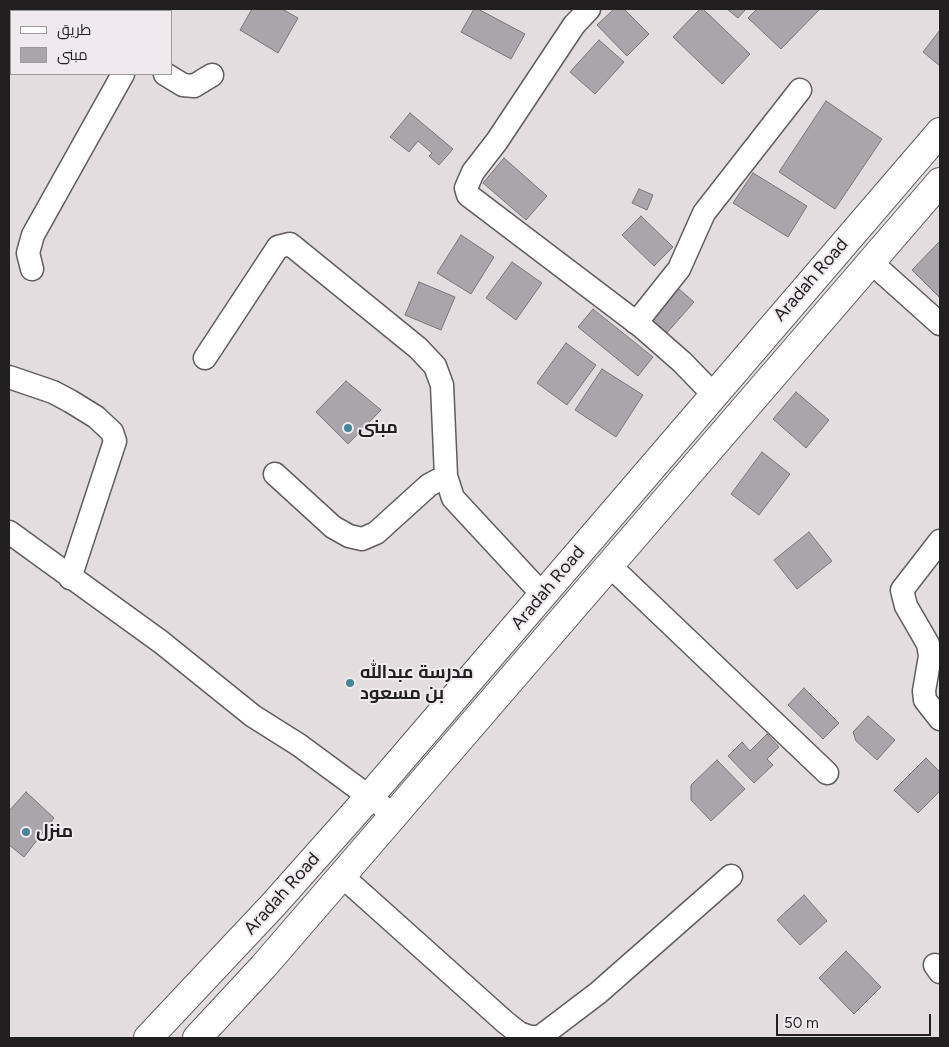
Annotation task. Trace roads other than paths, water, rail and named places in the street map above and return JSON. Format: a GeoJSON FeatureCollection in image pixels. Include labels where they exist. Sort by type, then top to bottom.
{"type":"FeatureCollection","features":[{"type":"Feature","properties":{"kind":"main road","name":"Aradah Road"},"geometry":{"type":"LineString","coordinates":[[148,1038],[274,904],[370,796],[713,394],[940,132]]}},
{"type":"Feature","properties":{"kind":"main road"},"geometry":{"type":"LineString","coordinates":[[197,1038],[264,967],[940,182]]}},
{"type":"Feature","properties":{"kind":"street"},"geometry":{"type":"LineString","coordinates":[[589,9],[574,25],[497,141],[473,172],[466,188],[468,195],[636,323],[677,357],[713,394]]}},
{"type":"Feature","properties":{"kind":"street"},"geometry":{"type":"LineString","coordinates":[[32,269],[28,253],[32,235],[122,75]]}},
{"type":"Feature","properties":{"kind":"street"},"geometry":{"type":"LineString","coordinates":[[167,75],[183,85],[194,86],[212,75]]}},
{"type":"Feature","properties":{"kind":"street"},"geometry":{"type":"LineString","coordinates":[[636,323],[675,274],[704,213],[800,90]]}},
{"type":"Feature","properties":{"kind":"street"},"geometry":{"type":"LineString","coordinates":[[205,358],[278,247],[290,244],[418,348],[435,366],[442,385],[446,476],[453,498],[542,594]]}},
{"type":"Feature","properties":{"kind":"street"},"geometry":{"type":"LineString","coordinates":[[872,263],[940,324]]}},
{"type":"Feature","properties":{"kind":"street"},"geometry":{"type":"LineString","coordinates":[[9,377],[53,392],[96,416],[112,432],[115,441],[70,578]]}},
{"type":"Feature","properties":{"kind":"street"},"geometry":{"type":"LineString","coordinates":[[275,474],[333,527],[349,536],[362,539],[376,533],[428,485],[446,476]]}},
{"type":"Feature","properties":{"kind":"street"},"geometry":{"type":"LineString","coordinates":[[9,532],[70,578],[161,642],[252,716],[299,745],[394,815]]}},
{"type":"Feature","properties":{"kind":"street"},"geometry":{"type":"LineString","coordinates":[[940,541],[906,582],[902,590],[906,606],[928,644],[930,656],[924,691],[925,700],[940,719]]}},
{"type":"Feature","properties":{"kind":"street"},"geometry":{"type":"LineString","coordinates":[[609,565],[827,773]]}},
{"type":"Feature","properties":{"kind":"street"},"geometry":{"type":"LineString","coordinates":[[342,876],[504,1022],[519,1033],[530,1037],[540,1037],[598,993],[731,876]]}},
{"type":"Feature","properties":{"kind":"place","name":"مبنى"},"geometry":{"type":"Point","coordinates":[348,428]}},
{"type":"Feature","properties":{"kind":"place","name":"مدرسة عبدالله بن مسعود"},"geometry":{"type":"Point","coordinates":[350,683]}},
{"type":"Feature","properties":{"kind":"place","name":"منزل"},"geometry":{"type":"Point","coordinates":[26,832]}}]}
